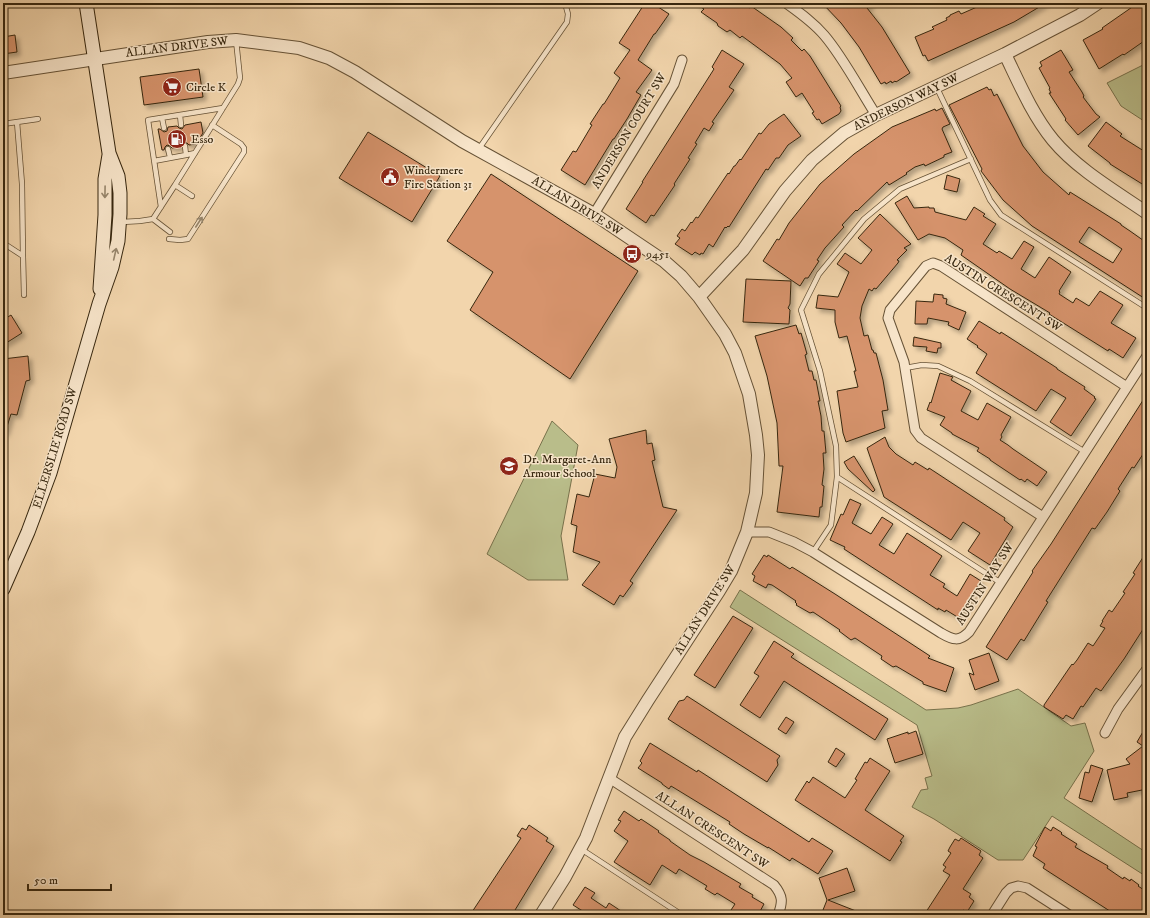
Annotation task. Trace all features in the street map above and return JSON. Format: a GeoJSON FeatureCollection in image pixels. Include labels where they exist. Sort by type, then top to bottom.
{"type":"FeatureCollection","features":[{"type":"Feature","properties":{"kind":"main road","name":"ELLERSLIE ROAD SW"},"geometry":{"type":"LineString","coordinates":[[3,589],[28,532],[50,473],[99,304],[112,267],[118,241],[120,222],[120,193],[118,176],[109,153],[86,3]]}},
{"type":"Feature","properties":{"kind":"main road","name":"ELLERSLIE ROAD SW"},"geometry":{"type":"LineString","coordinates":[[99,304],[104,236],[105,179],[109,153]]}},
{"type":"Feature","properties":{"kind":"street"},"geometry":{"type":"LineString","coordinates":[[786,3],[810,21],[824,35],[876,115]]}},
{"type":"Feature","properties":{"kind":"street","name":"ANDERSON WAY SW"},"geometry":{"type":"LineString","coordinates":[[699,297],[743,250],[785,191],[812,160],[844,133],[876,115],[1005,54],[1080,15],[1098,3]]}},
{"type":"Feature","properties":{"kind":"street","name":"ALLAN DRIVE SW"},"geometry":{"type":"LineString","coordinates":[[3,73],[94,58],[208,42],[236,40],[298,48],[329,58],[355,72],[462,141],[594,214],[664,261],[681,276],[699,297],[729,341],[735,353],[749,394],[756,435],[758,475],[753,508],[747,532],[731,571],[720,591],[625,737],[595,818],[581,848],[541,915]]}},
{"type":"Feature","properties":{"kind":"street"},"geometry":{"type":"LineString","coordinates":[[1005,54],[1033,110],[1052,139],[1064,153],[1097,179],[1147,213]]}},
{"type":"Feature","properties":{"kind":"street","name":"ANDERSON COURT SW"},"geometry":{"type":"LineString","coordinates":[[594,214],[674,84],[682,60]]}},
{"type":"Feature","properties":{"kind":"street","name":"AUSTIN CRESCENT SW"},"geometry":{"type":"LineString","coordinates":[[1043,517],[921,438],[915,430],[905,368],[888,318],[890,310],[926,266],[933,264],[941,266],[1127,387]]}},
{"type":"Feature","properties":{"kind":"street","name":"AUSTIN WAY SW"},"geometry":{"type":"LineString","coordinates":[[747,532],[770,532],[794,542],[813,552],[950,638],[963,638],[970,632],[1147,356]]}},
{"type":"Feature","properties":{"kind":"street"},"geometry":{"type":"LineString","coordinates":[[1106,733],[1118,709],[1147,669]]}},
{"type":"Feature","properties":{"kind":"street","name":"ALLAN CRESCENT SW"},"geometry":{"type":"LineString","coordinates":[[610,778],[774,885],[780,893],[782,903],[778,915]]}},
{"type":"Feature","properties":{"kind":"street"},"geometry":{"type":"LineString","coordinates":[[992,915],[1006,893],[1011,888],[1018,886],[1027,888],[1069,915]]}},
{"type":"Feature","properties":{"kind":"lane"},"geometry":{"type":"LineString","coordinates":[[478,150],[564,26],[568,14],[566,3]]}},
{"type":"Feature","properties":{"kind":"lane"},"geometry":{"type":"LineString","coordinates":[[153,219],[238,84],[240,78],[236,40]]}},
{"type":"Feature","properties":{"kind":"lane"},"geometry":{"type":"LineString","coordinates":[[936,86],[990,200],[1001,215],[1147,308]]}},
{"type":"Feature","properties":{"kind":"lane"},"geometry":{"type":"LineString","coordinates":[[161,206],[148,120],[223,108]]}},
{"type":"Feature","properties":{"kind":"lane"},"geometry":{"type":"LineString","coordinates":[[180,115],[181,125]]}},
{"type":"Feature","properties":{"kind":"lane"},"geometry":{"type":"LineString","coordinates":[[162,118],[164,128]]}},
{"type":"Feature","properties":{"kind":"lane"},"geometry":{"type":"LineString","coordinates":[[3,124],[38,119]]}},
{"type":"Feature","properties":{"kind":"lane"},"geometry":{"type":"LineString","coordinates":[[17,122],[22,184],[24,295]]}},
{"type":"Feature","properties":{"kind":"lane"},"geometry":{"type":"LineString","coordinates":[[169,239],[188,239],[244,152],[244,148],[241,144],[212,125]]}},
{"type":"Feature","properties":{"kind":"lane"},"geometry":{"type":"LineString","coordinates":[[185,146],[186,155]]}},
{"type":"Feature","properties":{"kind":"lane"},"geometry":{"type":"LineString","coordinates":[[168,149],[170,157]]}},
{"type":"Feature","properties":{"kind":"lane"},"geometry":{"type":"LineString","coordinates":[[154,161],[195,153]]}},
{"type":"Feature","properties":{"kind":"lane"},"geometry":{"type":"LineString","coordinates":[[813,552],[831,525],[837,477],[836,446],[820,371],[801,310],[818,274],[864,219],[900,189],[971,159]]}},
{"type":"Feature","properties":{"kind":"lane"},"geometry":{"type":"LineString","coordinates":[[174,185],[192,196]]}},
{"type":"Feature","properties":{"kind":"lane"},"geometry":{"type":"LineString","coordinates":[[120,222],[153,219],[170,232]]}},
{"type":"Feature","properties":{"kind":"lane"},"geometry":{"type":"LineString","coordinates":[[3,243],[24,256]]}},
{"type":"Feature","properties":{"kind":"lane"},"geometry":{"type":"LineString","coordinates":[[905,368],[922,365],[938,366],[951,372],[970,381],[1085,452]]}},
{"type":"Feature","properties":{"kind":"lane"},"geometry":{"type":"LineString","coordinates":[[837,477],[1001,583]]}},
{"type":"Feature","properties":{"kind":"lane"},"geometry":{"type":"LineString","coordinates":[[581,848],[682,915]]}},
{"type":"Feature","properties":{"kind":"green space"},"geometry":{"type":"Polygon","coordinates":[[[1147,63],[1147,123],[1121,106],[1107,83],[1147,63]]]}},
{"type":"Feature","properties":{"kind":"green space"},"geometry":{"type":"Polygon","coordinates":[[[552,421],[578,445],[561,536],[568,580],[528,580],[487,554],[552,421]]]}},
{"type":"Feature","properties":{"kind":"green space"},"geometry":{"type":"Polygon","coordinates":[[[740,590],[926,710],[958,708],[1018,689],[1071,726],[1085,723],[1094,751],[1064,798],[1147,853],[1147,877],[1052,816],[1023,860],[998,860],[934,819],[912,807],[921,790],[928,789],[925,778],[932,776],[917,725],[730,607],[740,590]]]}},
{"type":"Feature","properties":{"kind":"building"},"geometry":{"type":"Polygon","coordinates":[[[645,3],[652,3],[669,14],[654,34],[638,60],[652,70],[636,92],[641,95],[585,185],[561,170],[573,151],[576,152],[592,125],[590,124],[620,78],[614,73],[630,50],[619,43],[645,3]]]}},
{"type":"Feature","properties":{"kind":"building"},"geometry":{"type":"Polygon","coordinates":[[[695,3],[743,3],[750,8],[751,6],[781,27],[793,38],[791,40],[802,51],[804,49],[810,56],[841,106],[841,111],[839,114],[822,124],[812,113],[814,112],[802,93],[796,97],[786,82],[792,78],[780,64],[742,36],[740,38],[730,30],[727,32],[718,26],[717,23],[701,12],[704,9],[695,3]]]}},
{"type":"Feature","properties":{"kind":"building"},"geometry":{"type":"Polygon","coordinates":[[[822,3],[872,3],[867,8],[882,27],[910,73],[896,82],[895,81],[892,83],[891,81],[886,84],[885,82],[881,84],[859,47],[841,23],[822,3]]]}},
{"type":"Feature","properties":{"kind":"building"},"geometry":{"type":"Polygon","coordinates":[[[986,3],[1046,3],[1014,22],[928,61],[925,55],[923,56],[915,37],[934,29],[932,27],[947,20],[946,18],[950,15],[959,11],[961,14],[986,3]]]}},
{"type":"Feature","properties":{"kind":"building"},"geometry":{"type":"Polygon","coordinates":[[[1138,3],[1147,3],[1147,39],[1124,55],[1123,54],[1099,69],[1083,40],[1103,29],[1102,28],[1138,3]]]}},
{"type":"Feature","properties":{"kind":"building"},"geometry":{"type":"Polygon","coordinates":[[[15,35],[17,52],[3,54],[3,37],[15,35]]]}},
{"type":"Feature","properties":{"kind":"building"},"geometry":{"type":"Polygon","coordinates":[[[722,50],[744,64],[729,87],[734,90],[712,122],[714,123],[709,131],[704,128],[695,143],[697,144],[688,158],[690,159],[674,184],[675,185],[654,216],[651,215],[646,223],[626,209],[714,69],[712,67],[722,50]]]}},
{"type":"Feature","properties":{"kind":"building"},"geometry":{"type":"Polygon","coordinates":[[[1061,50],[1073,70],[1069,72],[1082,92],[1083,97],[1100,117],[1078,135],[1065,120],[1066,119],[1049,93],[1051,93],[1050,88],[1039,68],[1042,66],[1040,62],[1061,50]]]}},
{"type":"Feature","properties":{"kind":"building","name":"Circle K"},"geometry":{"type":"Polygon","coordinates":[[[199,69],[203,97],[144,105],[140,77],[199,69]]]}},
{"type":"Feature","properties":{"kind":"building"},"geometry":{"type":"Polygon","coordinates":[[[987,87],[989,90],[991,89],[994,96],[997,94],[1023,146],[1043,172],[1069,195],[1070,192],[1121,224],[1147,243],[1147,300],[1032,226],[1003,200],[981,171],[982,169],[949,105],[987,87]],[[1089,227],[1079,242],[1113,263],[1122,249],[1089,227]]]}},
{"type":"Feature","properties":{"kind":"building"},"geometry":{"type":"Polygon","coordinates":[[[942,108],[950,124],[942,129],[952,152],[925,166],[924,164],[915,167],[906,173],[907,174],[889,185],[887,182],[842,225],[844,227],[825,248],[808,278],[805,278],[800,286],[763,261],[777,239],[779,240],[789,223],[820,184],[854,154],[892,127],[935,109],[936,111],[942,108]]]}},
{"type":"Feature","properties":{"kind":"building"},"geometry":{"type":"Polygon","coordinates":[[[784,114],[801,136],[788,145],[779,158],[776,158],[768,170],[766,169],[729,227],[725,227],[713,247],[709,244],[703,254],[701,253],[700,255],[695,252],[692,255],[675,244],[680,238],[677,236],[682,229],[685,231],[696,217],[698,218],[728,173],[729,174],[740,159],[741,160],[759,133],[761,134],[769,124],[784,114]]]}},
{"type":"Feature","properties":{"kind":"building"},"geometry":{"type":"Polygon","coordinates":[[[201,122],[203,133],[196,144],[189,145],[184,142],[181,147],[172,148],[167,145],[164,150],[162,150],[158,129],[164,132],[167,131],[168,127],[177,126],[182,129],[185,125],[201,122]]]}},
{"type":"Feature","properties":{"kind":"building"},"geometry":{"type":"Polygon","coordinates":[[[1106,122],[1122,134],[1120,136],[1147,153],[1147,187],[1110,164],[1088,146],[1106,122]]]}},
{"type":"Feature","properties":{"kind":"building","name":"Windermere Fire Station 31"},"geometry":{"type":"Polygon","coordinates":[[[368,132],[440,176],[412,222],[339,178],[368,132]]]}},
{"type":"Feature","properties":{"kind":"building"},"geometry":{"type":"Polygon","coordinates":[[[491,174],[638,271],[570,379],[470,310],[493,272],[447,241],[491,174]]]}},
{"type":"Feature","properties":{"kind":"building"},"geometry":{"type":"Polygon","coordinates":[[[947,175],[960,179],[957,192],[944,189],[947,175]]]}},
{"type":"Feature","properties":{"kind":"building"},"geometry":{"type":"Polygon","coordinates":[[[907,196],[914,208],[934,208],[935,212],[966,220],[974,207],[985,214],[983,216],[996,224],[983,244],[997,253],[999,251],[1012,259],[1024,241],[1034,247],[1021,269],[1035,278],[1049,257],[1071,272],[1059,291],[1059,294],[1073,303],[1076,298],[1089,306],[1100,291],[1123,305],[1111,323],[1136,338],[1123,358],[1109,349],[1108,351],[1010,289],[961,255],[963,250],[945,238],[929,234],[918,240],[895,203],[907,196]]]}},
{"type":"Feature","properties":{"kind":"building"},"geometry":{"type":"Polygon","coordinates":[[[880,214],[911,244],[904,248],[907,250],[897,260],[899,261],[898,263],[876,289],[874,288],[872,291],[869,289],[862,306],[860,318],[864,336],[868,335],[872,350],[876,353],[883,380],[888,410],[882,411],[885,428],[846,442],[843,433],[837,391],[858,387],[854,371],[856,371],[847,336],[839,338],[835,322],[835,310],[816,308],[818,295],[838,297],[849,272],[837,264],[845,253],[861,264],[872,250],[858,238],[880,214]]]}},
{"type":"Feature","properties":{"kind":"building"},"geometry":{"type":"Polygon","coordinates":[[[746,279],[791,281],[790,304],[788,308],[790,310],[789,324],[743,322],[746,279]]]}},
{"type":"Feature","properties":{"kind":"building"},"geometry":{"type":"Polygon","coordinates":[[[934,294],[943,295],[943,298],[947,299],[946,304],[966,312],[959,330],[948,325],[949,322],[928,318],[927,324],[915,324],[916,301],[933,302],[934,294]]]}},
{"type":"Feature","properties":{"kind":"building"},"geometry":{"type":"Polygon","coordinates":[[[11,315],[22,333],[3,345],[3,320],[11,315]]]}},
{"type":"Feature","properties":{"kind":"building"},"geometry":{"type":"Polygon","coordinates":[[[979,321],[1000,334],[1001,332],[1057,368],[1085,387],[1084,389],[1095,397],[1094,398],[1096,399],[1071,436],[1050,422],[1066,398],[1051,389],[1036,411],[976,373],[987,354],[967,339],[979,321]]]}},
{"type":"Feature","properties":{"kind":"building"},"geometry":{"type":"Polygon","coordinates":[[[796,325],[799,334],[801,333],[807,354],[805,355],[809,371],[812,371],[814,380],[816,380],[820,401],[818,401],[822,431],[824,431],[826,453],[823,453],[824,469],[822,485],[824,486],[822,507],[820,507],[819,517],[777,512],[783,466],[779,466],[777,423],[767,376],[755,336],[796,325]]]}},
{"type":"Feature","properties":{"kind":"building"},"geometry":{"type":"Polygon","coordinates":[[[914,337],[941,343],[941,348],[938,348],[937,353],[926,351],[927,347],[913,346],[914,337]]]}},
{"type":"Feature","properties":{"kind":"building"},"geometry":{"type":"Polygon","coordinates":[[[28,356],[30,380],[26,381],[17,415],[11,414],[5,433],[3,433],[3,359],[28,356]]]}},
{"type":"Feature","properties":{"kind":"building"},"geometry":{"type":"Polygon","coordinates":[[[940,373],[953,377],[951,380],[971,391],[961,411],[978,420],[987,403],[1011,417],[1001,435],[1002,437],[1000,440],[1047,472],[1037,486],[1027,479],[1025,482],[1021,479],[1020,480],[977,451],[979,448],[952,434],[940,425],[945,417],[927,410],[930,402],[931,403],[940,373]]]}},
{"type":"Feature","properties":{"kind":"building"},"geometry":{"type":"Polygon","coordinates":[[[1147,394],[1147,448],[1134,468],[1132,467],[1118,489],[1120,491],[1107,512],[1095,529],[1092,528],[1046,601],[1048,602],[1024,641],[1021,639],[1007,660],[986,647],[1033,572],[1032,571],[1051,544],[1147,394]]]}},
{"type":"Feature","properties":{"kind":"building"},"geometry":{"type":"Polygon","coordinates":[[[646,430],[647,444],[652,443],[655,460],[652,461],[663,507],[677,510],[630,581],[633,583],[623,597],[620,595],[614,605],[582,585],[600,562],[573,552],[577,526],[571,524],[577,494],[589,497],[595,474],[615,478],[617,467],[609,439],[646,430]]]}},
{"type":"Feature","properties":{"kind":"building"},"geometry":{"type":"Polygon","coordinates":[[[885,437],[889,447],[896,454],[913,465],[915,462],[928,470],[929,468],[1005,518],[1004,520],[1013,527],[990,565],[968,551],[980,533],[963,522],[951,540],[884,497],[867,448],[885,437]]]}},
{"type":"Feature","properties":{"kind":"building"},"geometry":{"type":"Polygon","coordinates":[[[854,456],[875,490],[873,492],[848,469],[844,462],[854,456]]]}},
{"type":"Feature","properties":{"kind":"building"},"geometry":{"type":"Polygon","coordinates":[[[850,499],[861,504],[852,523],[871,534],[882,517],[893,524],[879,545],[894,554],[907,533],[942,556],[930,575],[945,584],[943,587],[957,596],[970,574],[981,581],[971,596],[973,597],[959,618],[946,610],[945,612],[938,608],[938,610],[844,549],[845,547],[830,540],[841,514],[843,515],[850,499]]]}},
{"type":"Feature","properties":{"kind":"building"},"geometry":{"type":"Polygon","coordinates":[[[1147,551],[1147,623],[1101,691],[1096,688],[1083,707],[1081,706],[1073,719],[1066,715],[1063,719],[1044,707],[1044,705],[1088,643],[1093,646],[1105,628],[1100,626],[1102,621],[1109,610],[1112,612],[1125,593],[1123,592],[1135,574],[1133,573],[1147,551]]]}},
{"type":"Feature","properties":{"kind":"building"},"geometry":{"type":"Polygon","coordinates":[[[764,555],[767,557],[768,555],[790,569],[792,567],[835,594],[930,656],[928,658],[954,668],[946,692],[923,684],[923,682],[896,666],[893,667],[881,659],[882,656],[855,638],[851,640],[839,631],[840,630],[813,612],[810,613],[796,605],[796,601],[772,585],[768,584],[766,588],[753,581],[755,576],[752,574],[764,555]]]}},
{"type":"Feature","properties":{"kind":"building"},"geometry":{"type":"Polygon","coordinates":[[[733,616],[753,628],[715,688],[694,675],[733,616]]]}},
{"type":"Feature","properties":{"kind":"building"},"geometry":{"type":"Polygon","coordinates":[[[774,641],[794,654],[791,657],[888,719],[875,740],[784,681],[760,718],[740,705],[759,676],[754,673],[774,641]]]}},
{"type":"Feature","properties":{"kind":"building"},"geometry":{"type":"Polygon","coordinates":[[[989,653],[999,681],[975,690],[969,673],[974,675],[969,660],[989,653]]]}},
{"type":"Feature","properties":{"kind":"building"},"geometry":{"type":"Polygon","coordinates":[[[687,696],[780,756],[777,760],[778,765],[767,782],[668,719],[679,701],[684,700],[687,696]]]}},
{"type":"Feature","properties":{"kind":"building"},"geometry":{"type":"Polygon","coordinates":[[[786,717],[794,722],[786,734],[778,729],[786,717]]]}},
{"type":"Feature","properties":{"kind":"building"},"geometry":{"type":"Polygon","coordinates":[[[1147,725],[1147,795],[1142,790],[1127,793],[1128,797],[1114,800],[1107,770],[1130,764],[1126,759],[1143,746],[1137,742],[1147,725]]]}},
{"type":"Feature","properties":{"kind":"building"},"geometry":{"type":"Polygon","coordinates":[[[916,731],[923,754],[895,763],[887,739],[916,731]]]}},
{"type":"Feature","properties":{"kind":"building"},"geometry":{"type":"Polygon","coordinates":[[[650,743],[697,772],[698,770],[809,842],[812,838],[833,851],[818,874],[792,858],[790,861],[744,834],[729,824],[730,822],[671,786],[669,789],[638,768],[642,763],[640,761],[650,743]]]}},
{"type":"Feature","properties":{"kind":"building"},"geometry":{"type":"Polygon","coordinates":[[[836,748],[845,754],[836,767],[828,762],[836,748]]]}},
{"type":"Feature","properties":{"kind":"building"},"geometry":{"type":"Polygon","coordinates":[[[870,758],[890,771],[865,810],[904,836],[890,861],[795,800],[807,781],[809,783],[813,777],[845,798],[857,780],[855,779],[865,762],[867,763],[870,758]]]}},
{"type":"Feature","properties":{"kind":"building"},"geometry":{"type":"Polygon","coordinates":[[[1091,765],[1103,769],[1092,802],[1079,798],[1085,772],[1089,773],[1091,765]]]}},
{"type":"Feature","properties":{"kind":"building"},"geometry":{"type":"Polygon","coordinates":[[[624,811],[639,821],[641,819],[659,831],[658,832],[690,855],[741,884],[739,887],[753,895],[752,897],[764,904],[758,915],[738,915],[731,910],[735,904],[717,893],[715,895],[705,889],[707,886],[679,869],[676,874],[662,865],[650,885],[614,862],[628,841],[614,831],[621,821],[618,820],[624,811]]]}},
{"type":"Feature","properties":{"kind":"building"},"geometry":{"type":"Polygon","coordinates":[[[529,825],[548,838],[546,841],[554,846],[512,915],[470,915],[521,838],[517,836],[522,828],[526,830],[529,825]]]}},
{"type":"Feature","properties":{"kind":"building"},"geometry":{"type":"Polygon","coordinates":[[[1045,827],[1051,831],[1053,827],[1077,844],[1075,847],[1108,866],[1107,868],[1123,879],[1124,877],[1130,881],[1131,879],[1139,885],[1138,886],[1147,892],[1147,915],[1116,915],[1043,868],[1045,864],[1033,856],[1037,847],[1035,846],[1045,827]]]}},
{"type":"Feature","properties":{"kind":"building"},"geometry":{"type":"Polygon","coordinates":[[[961,838],[981,851],[979,855],[983,858],[963,889],[971,894],[969,897],[974,901],[967,912],[963,910],[960,915],[924,915],[950,875],[943,871],[946,867],[943,865],[951,853],[948,851],[955,839],[959,841],[961,838]]]}},
{"type":"Feature","properties":{"kind":"building"},"geometry":{"type":"Polygon","coordinates":[[[847,868],[855,891],[828,900],[866,915],[821,915],[827,900],[819,878],[847,868]]]}},
{"type":"Feature","properties":{"kind":"building"},"geometry":{"type":"Polygon","coordinates":[[[585,887],[595,893],[591,898],[606,908],[609,903],[627,915],[589,915],[573,905],[585,887]]]}},
{"type":"Feature","properties":{"kind":"place","name":"Circle K"},"geometry":{"type":"Point","coordinates":[172,87]}},
{"type":"Feature","properties":{"kind":"place","name":"Esso"},"geometry":{"type":"Point","coordinates":[177,139]}},
{"type":"Feature","properties":{"kind":"place","name":"Windermere Fire Station 31"},"geometry":{"type":"Point","coordinates":[390,177]}},
{"type":"Feature","properties":{"kind":"place","name":"9451"},"geometry":{"type":"Point","coordinates":[632,254]}},
{"type":"Feature","properties":{"kind":"place","name":"Dr. Margaret-Ann Armour School"},"geometry":{"type":"Point","coordinates":[509,466]}}]}
